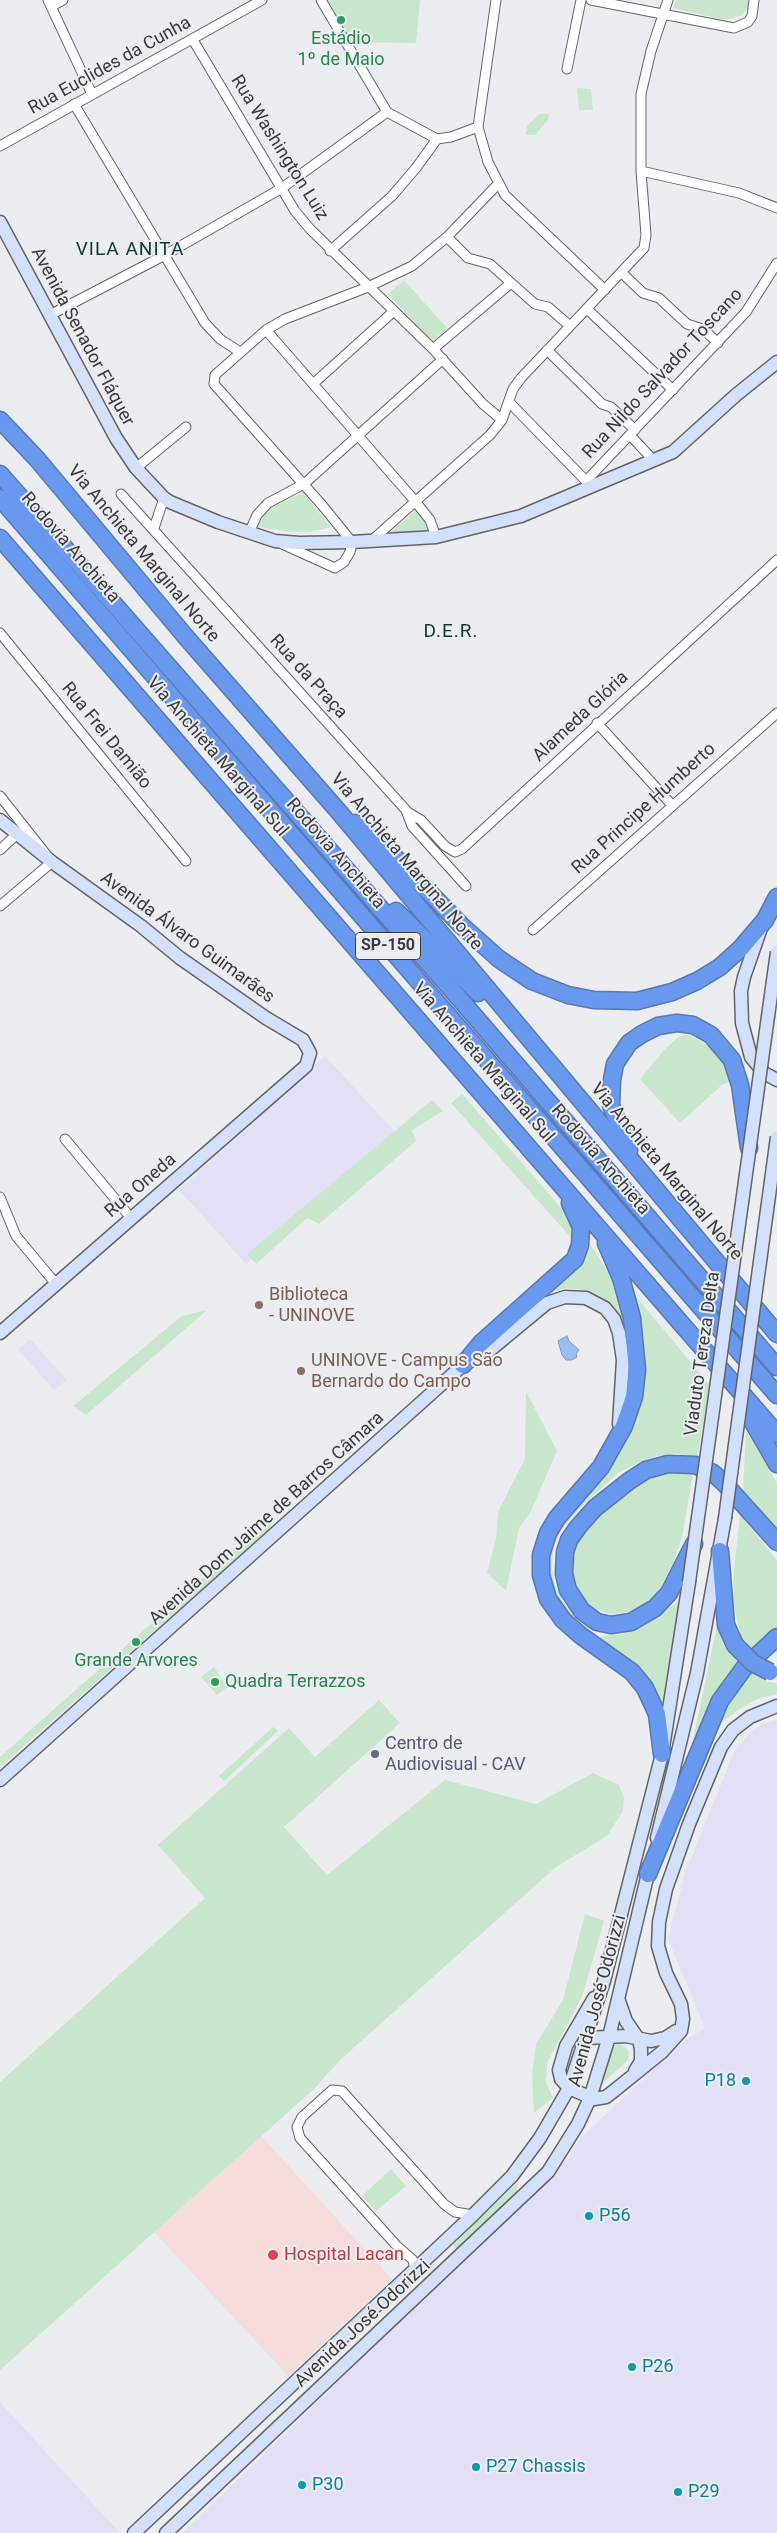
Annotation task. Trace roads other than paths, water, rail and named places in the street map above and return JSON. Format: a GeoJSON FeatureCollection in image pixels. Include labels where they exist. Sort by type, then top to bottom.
{"type":"FeatureCollection","features":[{"type":"Feature","properties":{"kind":"highway","name":"Via Anchieta Marginal Norte"},"geometry":{"type":"LineString","coordinates":[[0,420],[37,459],[185,636],[339,812],[777,1334]]}},
{"type":"Feature","properties":{"kind":"highway","name":"Rodovia Anchieta"},"geometry":{"type":"LineString","coordinates":[[0,474],[471,1012],[777,1367]]}},
{"type":"Feature","properties":{"kind":"highway","name":"Rodovia Anchieta"},"geometry":{"type":"LineString","coordinates":[[0,498],[777,1395]]}},
{"type":"Feature","properties":{"kind":"highway","name":"Via Anchieta Marginal Sul"},"geometry":{"type":"LineString","coordinates":[[0,538],[777,1434]]}},
{"type":"Feature","properties":{"kind":"highway"},"geometry":{"type":"LineString","coordinates":[[260,772],[312,818],[379,894],[550,1065]]}},
{"type":"Feature","properties":{"kind":"highway"},"geometry":{"type":"LineString","coordinates":[[339,812],[376,838],[462,926],[499,959],[532,981],[568,995],[617,1001],[637,1000],[672,992],[697,981],[720,966],[741,948],[765,920],[777,897]]}},
{"type":"Feature","properties":{"kind":"highway"},"geometry":{"type":"LineString","coordinates":[[640,1172],[616,1123],[611,1105],[613,1072],[620,1056],[629,1043],[642,1034],[667,1024],[685,1024],[702,1029],[723,1046],[732,1060],[739,1079],[749,1150]]}},
{"type":"Feature","properties":{"kind":"highway"},"geometry":{"type":"LineString","coordinates":[[463,1365],[481,1343],[565,1269],[577,1256],[581,1242],[580,1222],[545,1166]]}},
{"type":"Feature","properties":{"kind":"highway"},"geometry":{"type":"LineString","coordinates":[[601,1229],[626,1293],[637,1352],[634,1397],[617,1442],[592,1479],[557,1518],[548,1533],[542,1556],[541,1575],[548,1599],[563,1620],[585,1639],[632,1672],[645,1688],[657,1714],[662,1754]]}},
{"type":"Feature","properties":{"kind":"highway"},"geometry":{"type":"LineString","coordinates":[[721,1369],[777,1464]]}},
{"type":"Feature","properties":{"kind":"highway"},"geometry":{"type":"LineString","coordinates":[[620,1625],[597,1622],[576,1604],[565,1582],[564,1552],[568,1540],[585,1519],[604,1501],[639,1474],[660,1466],[675,1463],[695,1465],[707,1470],[724,1482],[777,1542]]}},
{"type":"Feature","properties":{"kind":"highway"},"geometry":{"type":"LineString","coordinates":[[585,1639],[596,1632],[631,1622],[650,1612],[671,1590],[694,1544]]}},
{"type":"Feature","properties":{"kind":"highway"},"geometry":{"type":"LineString","coordinates":[[720,1551],[726,1625],[735,1645],[753,1663],[774,1673]]}},
{"type":"Feature","properties":{"kind":"highway"},"geometry":{"type":"LineString","coordinates":[[648,1874],[720,1701],[744,1668],[777,1638]]}},
{"type":"Feature","properties":{"kind":"main road","name":"Avenida Senador Fláquer"},"geometry":{"type":"LineString","coordinates":[[0,222],[116,438],[136,468],[164,498]]}},
{"type":"Feature","properties":{"kind":"main road"},"geometry":{"type":"LineString","coordinates":[[164,498],[218,522],[275,541],[299,544],[370,542],[436,537],[521,516],[589,484],[654,461],[686,442],[736,395],[777,362]]}},
{"type":"Feature","properties":{"kind":"main road","name":"Avenida Álvaro Guimarães"},"geometry":{"type":"LineString","coordinates":[[0,820],[52,862],[141,926],[180,958],[266,1018],[303,1040],[310,1053],[306,1066]]}},
{"type":"Feature","properties":{"kind":"main road"},"geometry":{"type":"LineString","coordinates":[[765,920],[747,964],[741,991],[741,1010],[744,1033],[751,1057],[764,1073],[777,1080]]}},
{"type":"Feature","properties":{"kind":"main road","name":"Viaduto Tereza Delta"},"geometry":{"type":"LineString","coordinates":[[688,1582],[777,952]]}},
{"type":"Feature","properties":{"kind":"main road","name":"Rua Oneda"},"geometry":{"type":"LineString","coordinates":[[0,1333],[306,1066]]}},
{"type":"Feature","properties":{"kind":"main road"},"geometry":{"type":"LineString","coordinates":[[720,1551],[777,1137]]}},
{"type":"Feature","properties":{"kind":"main road","name":"Avenida Dom Jaime de Barros Câmara"},"geometry":{"type":"LineString","coordinates":[[0,1780],[463,1365],[488,1351],[537,1309],[552,1300],[580,1297],[599,1304],[614,1319],[621,1342],[622,1395],[617,1442]]}},
{"type":"Feature","properties":{"kind":"main road","name":"Avenida José Odorizzi"},"geometry":{"type":"LineString","coordinates":[[166,2533],[546,2174],[560,2154],[590,2098],[609,2037],[688,1712],[720,1551]]}},
{"type":"Feature","properties":{"kind":"main road","name":"Avenida José Odorizzi"},"geometry":{"type":"LineString","coordinates":[[134,2533],[415,2270],[512,2176],[540,2138],[570,2088],[604,1981],[662,1754],[688,1582]]}},
{"type":"Feature","properties":{"kind":"main road"},"geometry":{"type":"LineString","coordinates":[[604,1981],[560,2060],[561,2079],[570,2088],[590,2098],[606,2097],[675,2039],[682,2027],[681,2004],[662,1962],[658,1946],[659,1922],[666,1889],[689,1824],[721,1747],[733,1730],[750,1717],[777,1706]]}},
{"type":"Feature","properties":{"kind":"main road"},"geometry":{"type":"LineString","coordinates":[[619,1999],[626,2021],[639,2040],[642,2056],[634,2073]]}},
{"type":"Feature","properties":{"kind":"main road"},"geometry":{"type":"LineString","coordinates":[[587,2038],[626,2036],[639,2040],[660,2040],[682,2027]]}},
{"type":"Feature","properties":{"kind":"street"},"geometry":{"type":"LineString","coordinates":[[63,0],[50,3],[92,94]]}},
{"type":"Feature","properties":{"kind":"street","name":"Rua Euclides da Cunha"},"geometry":{"type":"LineString","coordinates":[[0,146],[262,0]]}},
{"type":"Feature","properties":{"kind":"street"},"geometry":{"type":"LineString","coordinates":[[322,0],[387,112],[437,139],[451,137],[478,127]]}},
{"type":"Feature","properties":{"kind":"street"},"geometry":{"type":"LineString","coordinates":[[496,0],[478,127],[498,184],[513,204],[605,290]]}},
{"type":"Feature","properties":{"kind":"street"},"geometry":{"type":"LineString","coordinates":[[567,69],[581,0]]}},
{"type":"Feature","properties":{"kind":"street"},"geometry":{"type":"LineString","coordinates":[[591,0],[662,13],[726,28],[734,28],[748,22],[754,10],[754,0]]}},
{"type":"Feature","properties":{"kind":"street"},"geometry":{"type":"LineString","coordinates":[[370,542],[490,435],[502,420],[513,390],[521,378],[640,255],[646,242],[641,170],[641,94],[662,13],[668,0]]}},
{"type":"Feature","properties":{"kind":"street","name":"Rua Washington Luiz"},"geometry":{"type":"LineString","coordinates":[[193,40],[305,223],[330,251],[433,349],[483,404],[502,420]]}},
{"type":"Feature","properties":{"kind":"street"},"geometry":{"type":"LineString","coordinates":[[74,104],[211,331],[240,352]]}},
{"type":"Feature","properties":{"kind":"street"},"geometry":{"type":"LineString","coordinates":[[50,315],[165,254],[282,188],[387,112]]}},
{"type":"Feature","properties":{"kind":"street"},"geometry":{"type":"LineString","coordinates":[[330,251],[392,196],[437,139]]}},
{"type":"Feature","properties":{"kind":"street"},"geometry":{"type":"LineString","coordinates":[[641,170],[739,193],[777,208]]}},
{"type":"Feature","properties":{"kind":"street"},"geometry":{"type":"LineString","coordinates":[[275,541],[335,568],[344,562],[350,552],[352,542],[304,484],[214,384],[215,375],[266,330],[286,319],[368,287],[412,266],[447,237],[498,184]]}},
{"type":"Feature","properties":{"kind":"street"},"geometry":{"type":"LineString","coordinates":[[447,237],[468,258],[490,264],[535,304],[548,307],[570,326]]}},
{"type":"Feature","properties":{"kind":"street","name":"Rua Nildo Salvador Toscano"},"geometry":{"type":"LineString","coordinates":[[589,484],[632,433],[746,312],[777,263]]}},
{"type":"Feature","properties":{"kind":"street"},"geometry":{"type":"LineString","coordinates":[[622,273],[643,293],[659,298],[687,324],[703,329],[718,343]]}},
{"type":"Feature","properties":{"kind":"street"},"geometry":{"type":"LineString","coordinates":[[433,349],[511,283]]}},
{"type":"Feature","properties":{"kind":"street"},"geometry":{"type":"LineString","coordinates":[[587,309],[672,390]]}},
{"type":"Feature","properties":{"kind":"street"},"geometry":{"type":"LineString","coordinates":[[313,384],[394,311]]}},
{"type":"Feature","properties":{"kind":"street"},"geometry":{"type":"LineString","coordinates":[[266,330],[358,433],[415,501],[430,520],[436,537]]}},
{"type":"Feature","properties":{"kind":"street"},"geometry":{"type":"LineString","coordinates":[[547,350],[602,404],[611,407],[654,461]]}},
{"type":"Feature","properties":{"kind":"street"},"geometry":{"type":"LineString","coordinates":[[250,533],[257,515],[268,503],[304,484],[358,433],[443,360]]}},
{"type":"Feature","properties":{"kind":"street"},"geometry":{"type":"LineString","coordinates":[[509,402],[589,484]]}},
{"type":"Feature","properties":{"kind":"street"},"geometry":{"type":"LineString","coordinates":[[136,468],[186,427]]}},
{"type":"Feature","properties":{"kind":"street","name":"Rua da Praça"},"geometry":{"type":"LineString","coordinates":[[121,494],[154,528],[406,810],[412,826],[466,886]]}},
{"type":"Feature","properties":{"kind":"street"},"geometry":{"type":"LineString","coordinates":[[154,528],[164,498]]}},
{"type":"Feature","properties":{"kind":"street","name":"Alameda Glória"},"geometry":{"type":"LineString","coordinates":[[406,810],[421,820],[445,846],[455,852],[460,851],[777,560]]}},
{"type":"Feature","properties":{"kind":"street","name":"Rua Frei Damião"},"geometry":{"type":"LineString","coordinates":[[0,633],[186,860]]}},
{"type":"Feature","properties":{"kind":"street","name":"Rua Principe Humberto"},"geometry":{"type":"LineString","coordinates":[[533,930],[777,713]]}},
{"type":"Feature","properties":{"kind":"street"},"geometry":{"type":"LineString","coordinates":[[597,724],[672,805]]}},
{"type":"Feature","properties":{"kind":"street","name":"Avenida Álvaro Guimarães"},"geometry":{"type":"LineString","coordinates":[[0,796],[52,862]]}},
{"type":"Feature","properties":{"kind":"street"},"geometry":{"type":"LineString","coordinates":[[0,850],[17,834]]}},
{"type":"Feature","properties":{"kind":"street"},"geometry":{"type":"LineString","coordinates":[[0,906],[52,862]]}},
{"type":"Feature","properties":{"kind":"street"},"geometry":{"type":"LineString","coordinates":[[66,1139],[131,1218]]}},
{"type":"Feature","properties":{"kind":"street"},"geometry":{"type":"LineString","coordinates":[[0,1197],[16,1236],[56,1284]]}},
{"type":"Feature","properties":{"kind":"street"},"geometry":{"type":"LineString","coordinates":[[415,2270],[413,2260],[396,2245],[300,2138],[297,2128],[302,2117],[332,2090],[342,2091],[444,2204],[455,2212],[473,2215]]}},
{"type":"Feature","properties":{"kind":"water"},"geometry":{"type":"Polygon","coordinates":[[[567,1336],[569,1341],[579,1350],[576,1354],[577,1357],[572,1360],[566,1360],[562,1355],[558,1341],[567,1336]]]}},
{"type":"Feature","properties":{"kind":"place","name":"Estádio 1º de Maio"},"geometry":{"type":"Point","coordinates":[341,20]}},
{"type":"Feature","properties":{"kind":"place","name":"Biblioteca - UNINOVE"},"geometry":{"type":"Point","coordinates":[259,1305]}},
{"type":"Feature","properties":{"kind":"place","name":"UNINOVE - Campus São Bernardo do Campo"},"geometry":{"type":"Point","coordinates":[301,1371]}},
{"type":"Feature","properties":{"kind":"place","name":"Grande Arvores"},"geometry":{"type":"Point","coordinates":[136,1642]}},
{"type":"Feature","properties":{"kind":"place","name":"Quadra Terrazzos"},"geometry":{"type":"Point","coordinates":[215,1682]}},
{"type":"Feature","properties":{"kind":"place","name":"Centro de Audiovisual - CAV"},"geometry":{"type":"Point","coordinates":[375,1754]}},
{"type":"Feature","properties":{"kind":"place","name":"P18"},"geometry":{"type":"Point","coordinates":[746,2081]}},
{"type":"Feature","properties":{"kind":"place","name":"P56"},"geometry":{"type":"Point","coordinates":[589,2216]}},
{"type":"Feature","properties":{"kind":"place","name":"Hospital Lacan"},"geometry":{"type":"Point","coordinates":[273,2255]}},
{"type":"Feature","properties":{"kind":"place","name":"P26"},"geometry":{"type":"Point","coordinates":[632,2367]}},
{"type":"Feature","properties":{"kind":"place","name":"P27 Chassis"},"geometry":{"type":"Point","coordinates":[476,2467]}},
{"type":"Feature","properties":{"kind":"place","name":"P30"},"geometry":{"type":"Point","coordinates":[302,2485]}},
{"type":"Feature","properties":{"kind":"place","name":"P29"},"geometry":{"type":"Point","coordinates":[678,2492]}},
{"type":"Feature","properties":{"kind":"district","name":"VILA ANITA"},"geometry":{"type":"Point","coordinates":[130,250]}},
{"type":"Feature","properties":{"kind":"district","name":"D.E.R."},"geometry":{"type":"Point","coordinates":[451,632]}}]}
